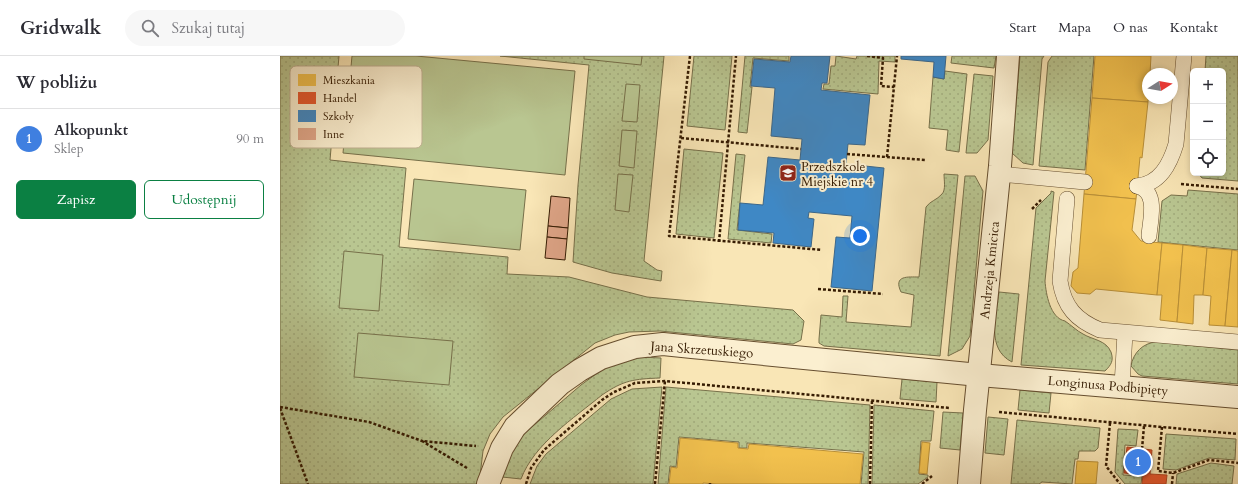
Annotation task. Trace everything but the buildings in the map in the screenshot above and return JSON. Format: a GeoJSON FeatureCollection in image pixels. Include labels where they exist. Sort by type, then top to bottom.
{"type":"FeatureCollection","features":[{"type":"Feature","properties":{"kind":"street","name":"Andrzeja Kmicica"},"geometry":{"type":"LineString","coordinates":[[969,484],[999,174],[1008,56]]}},
{"type":"Feature","properties":{"kind":"street","name":"Jana Skrzetuskiego"},"geometry":{"type":"LineString","coordinates":[[488,482],[502,448],[515,427],[560,384],[601,358],[635,347],[663,344],[979,375]]}},
{"type":"Feature","properties":{"kind":"street","name":"Longinusa Podbipięty"},"geometry":{"type":"LineString","coordinates":[[979,375],[1238,397]]}},
{"type":"Feature","properties":{"kind":"lane"},"geometry":{"type":"LineString","coordinates":[[1149,236],[1152,201],[1145,189],[1137,186],[1149,184],[1159,177],[1169,163],[1176,144],[1184,56]]}},
{"type":"Feature","properties":{"kind":"lane"},"geometry":{"type":"LineString","coordinates":[[999,174],[1085,182]]}},
{"type":"Feature","properties":{"kind":"lane"},"geometry":{"type":"LineString","coordinates":[[1067,199],[1060,281],[1061,293],[1071,310],[1078,317],[1084,322],[1100,330],[1238,342]]}},
{"type":"Feature","properties":{"kind":"lane"},"geometry":{"type":"LineString","coordinates":[[1122,386],[1126,332]]}},
{"type":"Feature","properties":{"kind":"path"},"geometry":{"type":"LineString","coordinates":[[690,56],[669,236],[719,242],[822,250]]}},
{"type":"Feature","properties":{"kind":"path"},"geometry":{"type":"LineString","coordinates":[[719,242],[736,56]]}},
{"type":"Feature","properties":{"kind":"path"},"geometry":{"type":"LineString","coordinates":[[868,56],[884,58],[881,86],[894,87]]}},
{"type":"Feature","properties":{"kind":"path"},"geometry":{"type":"LineString","coordinates":[[887,157],[897,56]]}},
{"type":"Feature","properties":{"kind":"path"},"geometry":{"type":"LineString","coordinates":[[681,138],[801,149]]}},
{"type":"Feature","properties":{"kind":"path"},"geometry":{"type":"LineString","coordinates":[[847,154],[926,160]]}},
{"type":"Feature","properties":{"kind":"path"},"geometry":{"type":"LineString","coordinates":[[1153,181],[1238,189]]}},
{"type":"Feature","properties":{"kind":"path"},"geometry":{"type":"LineString","coordinates":[[818,289],[883,294]]}},
{"type":"Feature","properties":{"kind":"path"},"geometry":{"type":"LineString","coordinates":[[655,484],[665,381]]}},
{"type":"Feature","properties":{"kind":"path"},"geometry":{"type":"LineString","coordinates":[[526,484],[531,468],[544,450],[602,400],[614,392],[635,383],[665,381],[1238,434]]}},
{"type":"Feature","properties":{"kind":"path"},"geometry":{"type":"LineString","coordinates":[[870,484],[872,400]]}},
{"type":"Feature","properties":{"kind":"path"},"geometry":{"type":"LineString","coordinates":[[308,484],[280,407],[369,422],[422,441],[488,482]]}},
{"type":"Feature","properties":{"kind":"path"},"geometry":{"type":"LineString","coordinates":[[1110,423],[1106,466],[1120,484]]}},
{"type":"Feature","properties":{"kind":"path"},"geometry":{"type":"LineString","coordinates":[[1142,449],[1144,426]]}},
{"type":"Feature","properties":{"kind":"path"},"geometry":{"type":"LineString","coordinates":[[1162,427],[1158,471],[1173,473],[1209,460],[1238,463]]}},
{"type":"Feature","properties":{"kind":"path"},"geometry":{"type":"LineString","coordinates":[[422,441],[502,448]]}},
{"type":"Feature","properties":{"kind":"path"},"geometry":{"type":"LineString","coordinates":[[1172,484],[1173,473]]}},
{"type":"Feature","properties":{"kind":"path"},"geometry":{"type":"LineString","coordinates":[[922,484],[932,476]]}},
{"type":"Feature","properties":{"kind":"green space"},"geometry":{"type":"Polygon","coordinates":[[[280,56],[339,56],[338,66],[290,66],[290,148],[331,148],[330,160],[406,168],[399,247],[508,257],[507,274],[569,277],[647,297],[793,310],[804,321],[801,340],[793,344],[660,331],[629,332],[615,335],[595,343],[503,417],[490,434],[483,451],[479,484],[280,484],[280,56]]]}},
{"type":"Feature","properties":{"kind":"green space"},"geometry":{"type":"Polygon","coordinates":[[[352,56],[416,56],[575,71],[565,175],[343,153],[343,148],[422,148],[422,66],[351,66],[352,56]]]}},
{"type":"Feature","properties":{"kind":"green space"},"geometry":{"type":"Polygon","coordinates":[[[500,56],[664,56],[644,261],[657,270],[662,271],[661,281],[612,273],[573,262],[578,185],[589,65],[500,56]]]}},
{"type":"Feature","properties":{"kind":"green space"},"geometry":{"type":"Polygon","coordinates":[[[584,56],[642,56],[641,65],[584,59],[584,56]]]}},
{"type":"Feature","properties":{"kind":"green space"},"geometry":{"type":"Polygon","coordinates":[[[694,56],[732,56],[725,130],[687,126],[694,56]]]}},
{"type":"Feature","properties":{"kind":"green space"},"geometry":{"type":"Polygon","coordinates":[[[745,56],[789,56],[789,61],[753,58],[750,87],[752,87],[747,133],[738,132],[745,56]]]}},
{"type":"Feature","properties":{"kind":"green space"},"geometry":{"type":"Polygon","coordinates":[[[836,56],[856,59],[857,56],[895,56],[895,62],[879,61],[878,94],[823,89],[824,84],[829,84],[831,66],[835,66],[836,56]]]}},
{"type":"Feature","properties":{"kind":"green space"},"geometry":{"type":"Polygon","coordinates":[[[952,56],[996,56],[994,68],[951,63],[952,56]]]}},
{"type":"Feature","properties":{"kind":"green space"},"geometry":{"type":"Polygon","coordinates":[[[1020,56],[1044,56],[1042,59],[1033,165],[1023,163],[1012,153],[1020,56]]]}},
{"type":"Feature","properties":{"kind":"green space"},"geometry":{"type":"Polygon","coordinates":[[[1052,56],[1094,56],[1085,170],[1039,166],[1048,62],[1052,56]]]}},
{"type":"Feature","properties":{"kind":"green space"},"geometry":{"type":"Polygon","coordinates":[[[1206,56],[1238,56],[1238,181],[1202,178],[1200,176],[1226,176],[1226,68],[1205,68],[1206,56]]]}},
{"type":"Feature","properties":{"kind":"green space"},"geometry":{"type":"Polygon","coordinates":[[[945,71],[967,74],[959,152],[946,150],[948,130],[929,128],[933,77],[944,79],[945,71]]]}},
{"type":"Feature","properties":{"kind":"green space"},"geometry":{"type":"Polygon","coordinates":[[[974,74],[993,76],[988,140],[977,153],[966,153],[974,74]]]}},
{"type":"Feature","properties":{"kind":"green space"},"geometry":{"type":"Polygon","coordinates":[[[626,84],[640,85],[637,122],[622,121],[626,84]]]}},
{"type":"Feature","properties":{"kind":"green space"},"geometry":{"type":"Polygon","coordinates":[[[622,130],[637,131],[634,168],[619,166],[622,130]]]}},
{"type":"Feature","properties":{"kind":"green space"},"geometry":{"type":"Polygon","coordinates":[[[684,149],[723,153],[714,238],[676,234],[684,149]]]}},
{"type":"Feature","properties":{"kind":"green space"},"geometry":{"type":"Polygon","coordinates":[[[736,154],[745,155],[737,230],[772,234],[771,243],[728,239],[736,154]]]}},
{"type":"Feature","properties":{"kind":"green space"},"geometry":{"type":"Polygon","coordinates":[[[618,174],[633,175],[629,212],[615,210],[618,174]]]}},
{"type":"Feature","properties":{"kind":"green space"},"geometry":{"type":"Polygon","coordinates":[[[944,174],[958,175],[940,356],[824,346],[819,343],[821,315],[842,317],[843,296],[848,296],[846,322],[911,327],[914,295],[901,292],[899,282],[906,277],[919,277],[926,207],[943,192],[944,174]]]}},
{"type":"Feature","properties":{"kind":"green space"},"geometry":{"type":"Polygon","coordinates":[[[965,176],[975,176],[983,191],[970,336],[962,349],[948,356],[965,176]]]}},
{"type":"Feature","properties":{"kind":"green space"},"geometry":{"type":"Polygon","coordinates":[[[414,179],[526,190],[520,250],[408,239],[414,179]]]}},
{"type":"Feature","properties":{"kind":"green space"},"geometry":{"type":"Polygon","coordinates":[[[1188,190],[1238,194],[1238,250],[1158,242],[1162,201],[1171,195],[1187,196],[1188,190]]]}},
{"type":"Feature","properties":{"kind":"green space"},"geometry":{"type":"Polygon","coordinates":[[[1051,191],[1054,192],[1045,281],[1048,299],[1052,310],[1060,319],[1083,334],[1103,343],[1109,348],[1112,355],[1112,360],[1105,371],[1021,365],[1036,208],[1051,193],[1051,191]]]}},
{"type":"Feature","properties":{"kind":"green space"},"geometry":{"type":"Polygon","coordinates":[[[344,251],[383,255],[379,311],[339,308],[344,251]]]}},
{"type":"Feature","properties":{"kind":"green space"},"geometry":{"type":"Polygon","coordinates":[[[999,292],[1019,294],[1012,362],[1004,356],[999,349],[996,340],[995,321],[999,292]]]}},
{"type":"Feature","properties":{"kind":"green space"},"geometry":{"type":"Polygon","coordinates":[[[358,333],[453,341],[449,385],[354,377],[358,333]]]}},
{"type":"Feature","properties":{"kind":"green space"},"geometry":{"type":"Polygon","coordinates":[[[1156,342],[1238,350],[1238,384],[1142,376],[1138,374],[1131,366],[1136,353],[1147,344],[1156,342]]]}},
{"type":"Feature","properties":{"kind":"green space"},"geometry":{"type":"Polygon","coordinates":[[[641,357],[661,358],[660,378],[643,379],[623,383],[602,395],[567,422],[545,443],[527,466],[521,479],[502,477],[507,459],[526,432],[581,385],[607,366],[622,360],[641,357]]]}},
{"type":"Feature","properties":{"kind":"green space"},"geometry":{"type":"Polygon","coordinates":[[[902,379],[937,382],[936,402],[900,399],[902,379]]]}},
{"type":"Feature","properties":{"kind":"green space"},"geometry":{"type":"Polygon","coordinates":[[[662,387],[653,484],[530,484],[537,466],[546,454],[611,399],[632,389],[662,387]]]}},
{"type":"Feature","properties":{"kind":"green space"},"geometry":{"type":"Polygon","coordinates":[[[666,387],[870,405],[868,484],[861,484],[864,452],[747,443],[747,448],[739,448],[739,442],[679,437],[676,467],[670,466],[668,484],[658,484],[666,387]]]}},
{"type":"Feature","properties":{"kind":"green space"},"geometry":{"type":"Polygon","coordinates":[[[1020,390],[1051,393],[1049,413],[1018,410],[1020,390]]]}},
{"type":"Feature","properties":{"kind":"green space"},"geometry":{"type":"Polygon","coordinates":[[[874,405],[934,411],[931,441],[921,441],[919,474],[928,475],[928,477],[918,484],[872,484],[874,405]]]}},
{"type":"Feature","properties":{"kind":"green space"},"geometry":{"type":"Polygon","coordinates":[[[943,412],[963,413],[960,450],[940,448],[943,412]]]}},
{"type":"Feature","properties":{"kind":"green space"},"geometry":{"type":"Polygon","coordinates":[[[988,417],[1008,419],[1004,455],[985,453],[988,417]]]}},
{"type":"Feature","properties":{"kind":"green space"},"geometry":{"type":"Polygon","coordinates":[[[1017,420],[1100,428],[1098,448],[1095,451],[1079,451],[1078,459],[1075,459],[1072,484],[1042,482],[1039,484],[1011,484],[1017,420]]]}},
{"type":"Feature","properties":{"kind":"green space"},"geometry":{"type":"Polygon","coordinates":[[[1118,429],[1138,430],[1136,446],[1125,445],[1123,475],[1142,476],[1141,484],[1125,484],[1115,472],[1118,429]]]}},
{"type":"Feature","properties":{"kind":"green space"},"geometry":{"type":"Polygon","coordinates":[[[1166,434],[1236,439],[1235,460],[1209,458],[1176,470],[1163,469],[1166,434]]]}},
{"type":"Feature","properties":{"kind":"green space"},"geometry":{"type":"Polygon","coordinates":[[[1211,463],[1234,466],[1232,484],[1176,484],[1177,474],[1211,463]]]}},
{"type":"Feature","properties":{"kind":"place","name":"Przedszkole Miejskie nr 4"},"geometry":{"type":"Point","coordinates":[788,173]}},
{"type":"Feature","properties":{"kind":"place","name":"Alkopunkt"},"geometry":{"type":"Point","coordinates":[1138,462]}}]}
